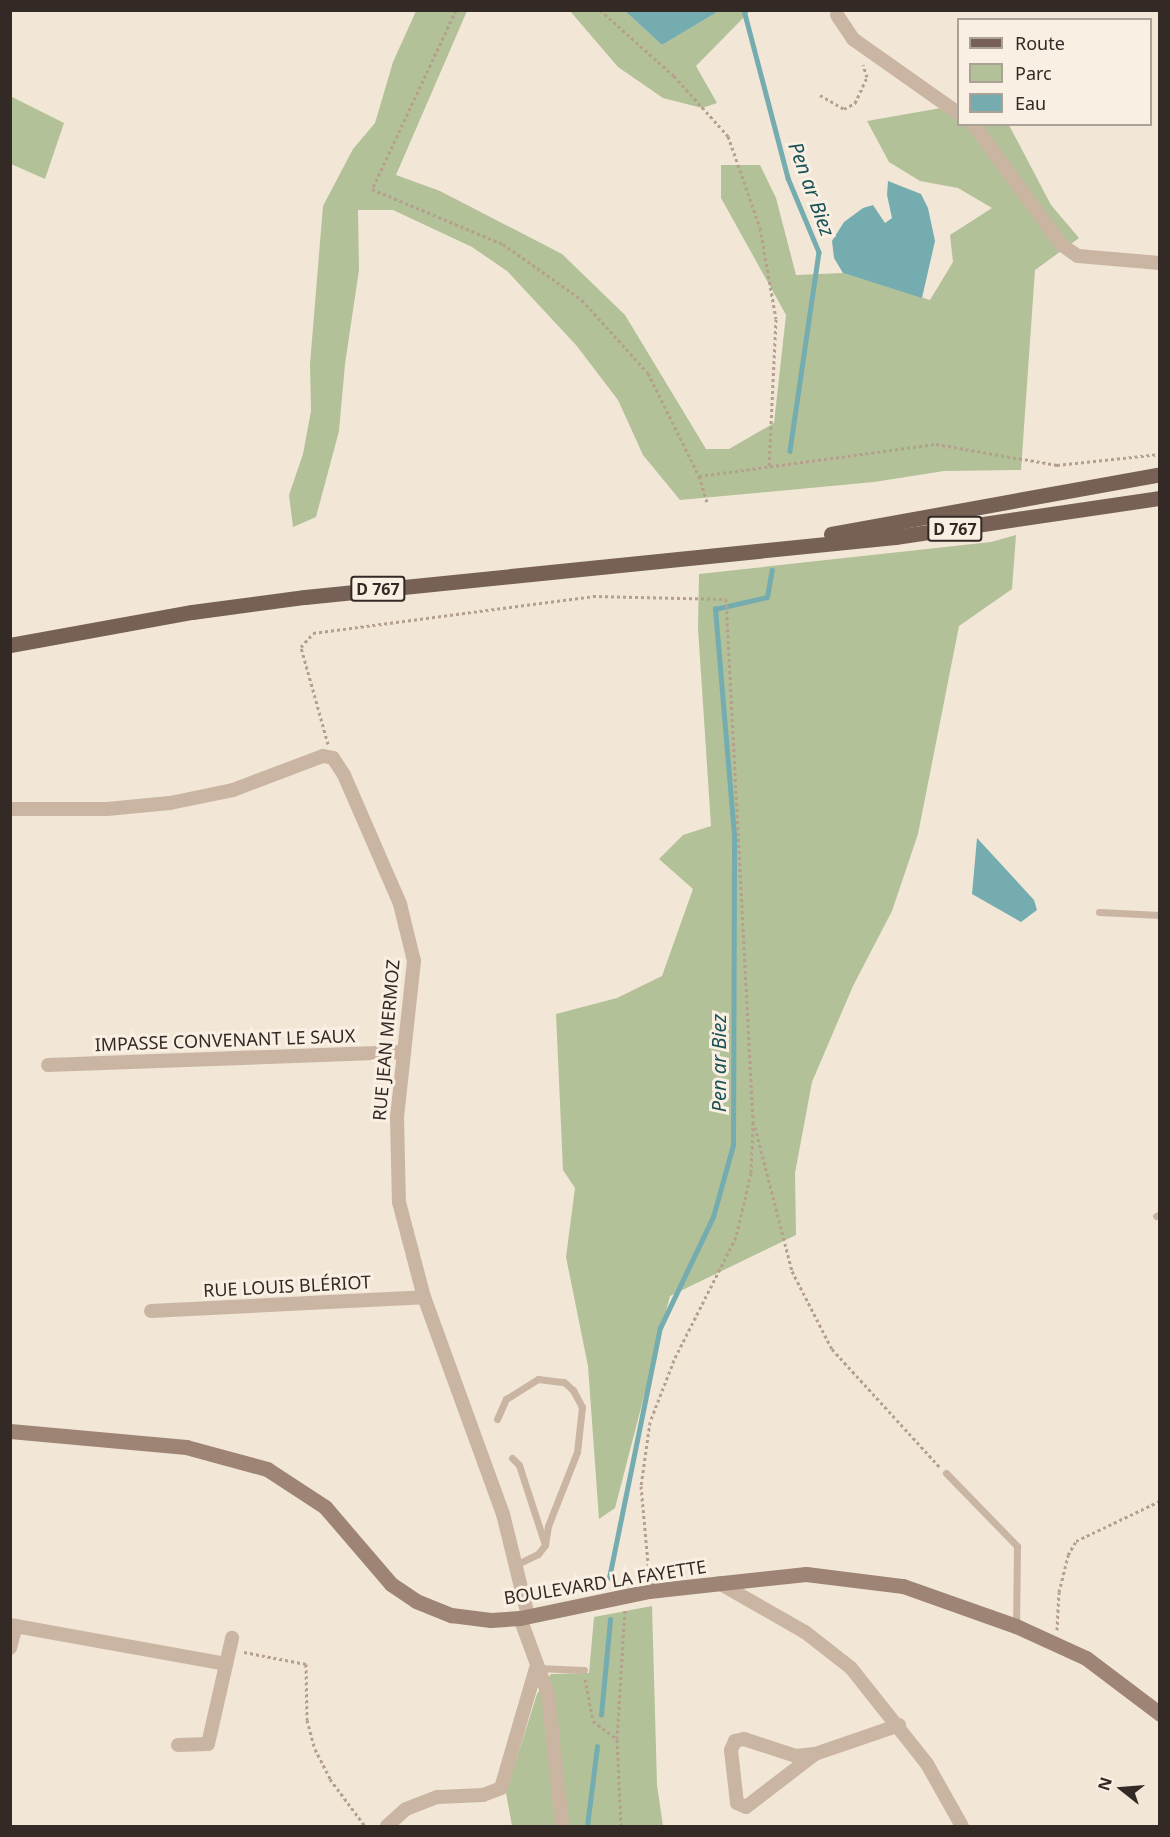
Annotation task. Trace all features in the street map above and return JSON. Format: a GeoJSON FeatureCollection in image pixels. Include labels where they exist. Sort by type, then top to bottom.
{"type":"FeatureCollection","features":[{"type":"Feature","properties":{"kind":"main road","name":"D 767"},"geometry":{"type":"LineString","coordinates":[[748,551],[1160,474]]}},
{"type":"Feature","properties":{"kind":"main road","name":"D 767"},"geometry":{"type":"LineString","coordinates":[[10,645],[203,610],[895,537],[1160,498]]}},
{"type":"Feature","properties":{"kind":"main road","name":"BOULEVARD LA FAYETTE"},"geometry":{"type":"LineString","coordinates":[[10,1431],[186,1447],[240,1459],[296,1485],[326,1507],[380,1573],[417,1601],[468,1619],[524,1617],[649,1591],[806,1574],[903,1586],[1016,1626],[1086,1658],[1160,1714]]}},
{"type":"Feature","properties":{"kind":"street"},"geometry":{"type":"LineString","coordinates":[[837,15],[853,39],[957,112]]}},
{"type":"Feature","properties":{"kind":"street"},"geometry":{"type":"LineString","coordinates":[[974,126],[1062,245],[1078,256],[1160,263]]}},
{"type":"Feature","properties":{"kind":"street"},"geometry":{"type":"LineString","coordinates":[[10,809],[107,809],[170,803],[233,790],[323,756],[333,758]]}},
{"type":"Feature","properties":{"kind":"street","name":"RUE JEAN MERMOZ"},"geometry":{"type":"LineString","coordinates":[[333,758],[354,794],[407,927],[414,961],[395,1159],[399,1202],[424,1297],[503,1514],[536,1668],[548,1694],[562,1827]]}},
{"type":"Feature","properties":{"kind":"street","name":"IMPASSE CONVENANT LE SAUX"},"geometry":{"type":"LineString","coordinates":[[48,1065],[404,1052]]}},
{"type":"Feature","properties":{"kind":"street","name":"RUE LOUIS BLÉRIOT"},"geometry":{"type":"LineString","coordinates":[[151,1311],[424,1297]]}},
{"type":"Feature","properties":{"kind":"street"},"geometry":{"type":"LineString","coordinates":[[719,1583],[758,1602],[851,1668],[899,1725],[939,1784],[962,1827]]}},
{"type":"Feature","properties":{"kind":"street"},"geometry":{"type":"LineString","coordinates":[[10,1648],[13,1626],[226,1664]]}},
{"type":"Feature","properties":{"kind":"street"},"geometry":{"type":"LineString","coordinates":[[178,1745],[208,1744],[231,1644]]}},
{"type":"Feature","properties":{"kind":"street"},"geometry":{"type":"LineString","coordinates":[[387,1827],[406,1809],[438,1797],[483,1795],[501,1788],[536,1668]]}},
{"type":"Feature","properties":{"kind":"street"},"geometry":{"type":"LineString","coordinates":[[815,1754],[780,1754],[744,1739],[735,1741],[731,1750],[736,1803],[746,1807],[815,1754],[899,1725]]}},
{"type":"Feature","properties":{"kind":"lane"},"geometry":{"type":"LineString","coordinates":[[1099,912],[1160,915]]}},
{"type":"Feature","properties":{"kind":"lane"},"geometry":{"type":"LineString","coordinates":[[497,1419],[506,1399],[538,1378],[564,1382],[573,1390],[582,1407],[583,1426],[577,1452],[548,1526],[545,1545],[538,1554],[515,1565]]}},
{"type":"Feature","properties":{"kind":"lane"},"geometry":{"type":"LineString","coordinates":[[512,1458],[519,1465],[545,1545]]}},
{"type":"Feature","properties":{"kind":"lane"},"geometry":{"type":"LineString","coordinates":[[946,1473],[1017,1546],[1016,1626]]}},
{"type":"Feature","properties":{"kind":"lane"},"geometry":{"type":"LineString","coordinates":[[536,1668],[584,1670]]}},
{"type":"Feature","properties":{"kind":"path"},"geometry":{"type":"LineString","coordinates":[[456,10],[372,189],[503,244],[582,300],[648,373],[699,476],[708,502]]}},
{"type":"Feature","properties":{"kind":"path"},"geometry":{"type":"LineString","coordinates":[[600,10],[674,76],[728,136],[760,228],[776,319],[769,466]]}},
{"type":"Feature","properties":{"kind":"path"},"geometry":{"type":"LineString","coordinates":[[820,95],[844,109],[855,103],[867,77],[860,62]]}},
{"type":"Feature","properties":{"kind":"path"},"geometry":{"type":"LineString","coordinates":[[699,476],[936,444],[1057,465],[1160,454]]}},
{"type":"Feature","properties":{"kind":"path"},"geometry":{"type":"LineString","coordinates":[[333,758],[301,647],[314,633],[593,596],[726,599],[753,1122],[751,1173],[736,1237],[674,1360],[650,1422],[641,1486],[649,1574]]}},
{"type":"Feature","properties":{"kind":"path"},"geometry":{"type":"LineString","coordinates":[[753,1122],[792,1271],[832,1349],[946,1473]]}},
{"type":"Feature","properties":{"kind":"path"},"geometry":{"type":"LineString","coordinates":[[1056,1644],[1059,1592],[1068,1555],[1076,1541],[1159,1499]]}},
{"type":"Feature","properties":{"kind":"path"},"geometry":{"type":"LineString","coordinates":[[621,1827],[617,1739],[626,1607]]}},
{"type":"Feature","properties":{"kind":"path"},"geometry":{"type":"LineString","coordinates":[[231,1644],[306,1664],[307,1719],[315,1749],[330,1779],[365,1827]]}},
{"type":"Feature","properties":{"kind":"path"},"geometry":{"type":"LineString","coordinates":[[584,1670],[593,1721],[617,1739]]}},
{"type":"Feature","properties":{"kind":"green space"},"geometry":{"type":"Polygon","coordinates":[[[416,11],[467,11],[396,175],[440,191],[562,254],[625,315],[706,449],[729,449],[774,423],[786,315],[721,198],[721,165],[760,165],[776,198],[796,275],[843,273],[930,300],[953,262],[950,235],[992,208],[958,188],[920,181],[889,162],[867,121],[957,105],[957,126],[1010,126],[1051,205],[1079,238],[1035,270],[1021,470],[944,471],[874,482],[680,500],[643,455],[618,400],[576,345],[507,271],[472,247],[393,210],[358,210],[359,270],[345,364],[339,431],[316,517],[293,527],[289,495],[303,454],[311,411],[310,364],[323,206],[353,149],[375,123],[393,62],[416,11]]]}},
{"type":"Feature","properties":{"kind":"green space"},"geometry":{"type":"Polygon","coordinates":[[[570,11],[625,11],[662,45],[719,11],[750,11],[696,66],[717,103],[702,108],[663,98],[618,67],[570,11]]]}},
{"type":"Feature","properties":{"kind":"green space"},"geometry":{"type":"Polygon","coordinates":[[[10,96],[64,123],[45,179],[11,164],[10,96]]]}},
{"type":"Feature","properties":{"kind":"green space"},"geometry":{"type":"Polygon","coordinates":[[[1016,535],[1012,589],[959,626],[918,834],[892,911],[853,986],[812,1082],[795,1173],[796,1235],[670,1296],[615,1508],[599,1519],[588,1366],[566,1257],[575,1188],[563,1170],[556,1014],[617,998],[662,976],[693,889],[659,859],[683,835],[711,826],[698,628],[699,574],[991,542],[1016,535]]]}},
{"type":"Feature","properties":{"kind":"green space"},"geometry":{"type":"Polygon","coordinates":[[[652,1606],[657,1785],[663,1826],[512,1826],[506,1793],[537,1694],[551,1674],[589,1673],[594,1617],[652,1606]]]}},
{"type":"Feature","properties":{"kind":"water"},"geometry":{"type":"Polygon","coordinates":[[[625,11],[719,11],[662,45],[625,11]]]}},
{"type":"Feature","properties":{"kind":"water"},"geometry":{"type":"Polygon","coordinates":[[[888,181],[921,194],[928,208],[935,241],[922,298],[843,273],[834,258],[832,241],[844,222],[863,208],[873,205],[885,223],[892,218],[887,195],[888,181]]]}},
{"type":"Feature","properties":{"kind":"water"},"geometry":{"type":"Polygon","coordinates":[[[977,838],[1034,900],[1037,910],[1021,922],[972,894],[977,838]]]}},
{"type":"Feature","properties":{"kind":"waterway","name":"Pen ar Biez"},"geometry":{"type":"LineString","coordinates":[[744,10],[788,178],[819,252],[790,451]]}},
{"type":"Feature","properties":{"kind":"waterway","name":"Pen ar Biez"},"geometry":{"type":"LineString","coordinates":[[609,1578],[660,1328],[713,1217],[733,1145],[734,835],[715,609],[767,597],[772,570]]}},
{"type":"Feature","properties":{"kind":"waterway","name":"Pen ar Biez"},"geometry":{"type":"LineString","coordinates":[[601,1715],[610,1619]]}},
{"type":"Feature","properties":{"kind":"waterway","name":"Pen ar Biez"},"geometry":{"type":"LineString","coordinates":[[587,1826],[597,1747]]}}]}
